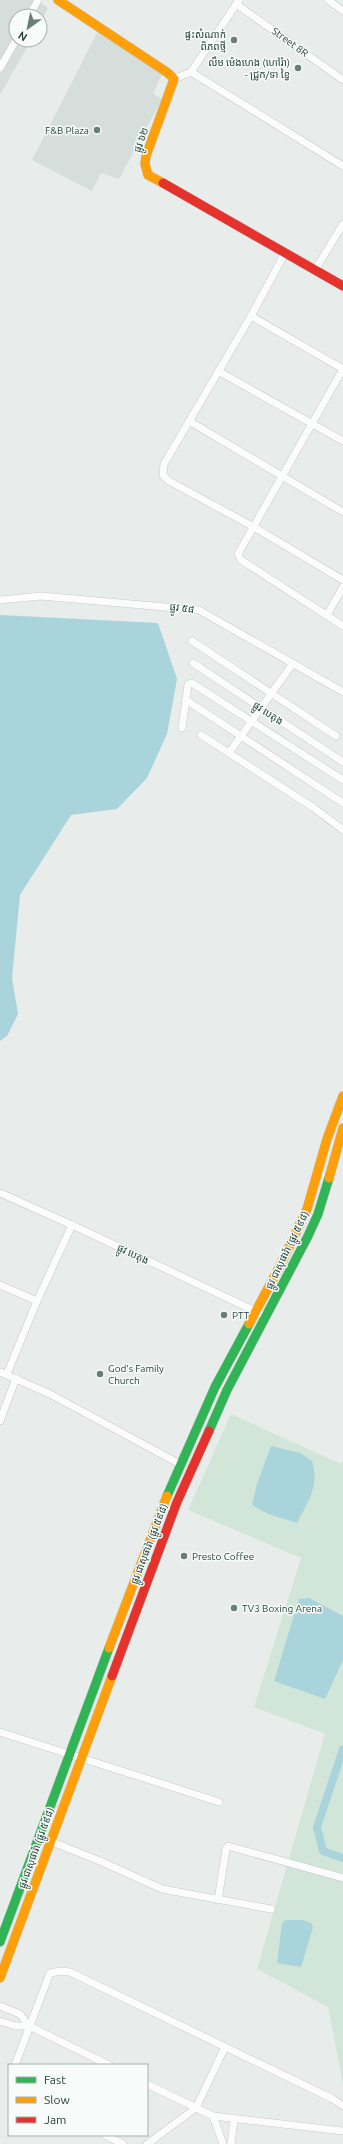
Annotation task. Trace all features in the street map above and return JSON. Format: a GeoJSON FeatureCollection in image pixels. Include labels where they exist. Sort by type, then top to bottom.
{"type":"FeatureCollection","features":[{"type":"Feature","properties":{"kind":"main road"},"geometry":{"type":"LineString","coordinates":[[58,0],[168,73],[174,79]]}},
{"type":"Feature","properties":{"kind":"main road","name":"ផ្លូវ ៦២"},"geometry":{"type":"LineString","coordinates":[[174,79],[146,156],[145,164],[148,175],[343,286]]}},
{"type":"Feature","properties":{"kind":"main road","name":"ផ្លូវ ជាសុផារ៉ា (ផ្លូវ ៥៩៨)"},"geometry":{"type":"LineString","coordinates":[[0,1942],[139,1566],[180,1464],[215,1387],[307,1209],[327,1139],[343,1096]]}},
{"type":"Feature","properties":{"kind":"main road","name":"ផ្លូវ ជាសុផារ៉ា (ផ្លូវ ៥៩៨)"},"geometry":{"type":"LineString","coordinates":[[0,1978],[177,1502],[218,1411],[318,1214],[343,1128]]}},
{"type":"Feature","properties":{"kind":"main road"},"geometry":{"type":"LineString","coordinates":[[139,1566],[151,1571]]}},
{"type":"Feature","properties":{"kind":"main road"},"geometry":{"type":"LineString","coordinates":[[21,1883],[33,1888]]}},
{"type":"Feature","properties":{"kind":"street"},"geometry":{"type":"LineString","coordinates":[[328,0],[343,11]]}},
{"type":"Feature","properties":{"kind":"street"},"geometry":{"type":"LineString","coordinates":[[174,79],[191,72],[238,2]]}},
{"type":"Feature","properties":{"kind":"street","name":"Street 8R"},"geometry":{"type":"LineString","coordinates":[[238,2],[343,80]]}},
{"type":"Feature","properties":{"kind":"street"},"geometry":{"type":"LineString","coordinates":[[0,68],[11,48]]}},
{"type":"Feature","properties":{"kind":"street"},"geometry":{"type":"LineString","coordinates":[[191,72],[343,166]]}},
{"type":"Feature","properties":{"kind":"street"},"geometry":{"type":"LineString","coordinates":[[315,270],[343,224]]}},
{"type":"Feature","properties":{"kind":"street"},"geometry":{"type":"LineString","coordinates":[[285,253],[251,316],[164,464],[163,475],[169,481],[252,526],[343,580]]}},
{"type":"Feature","properties":{"kind":"street"},"geometry":{"type":"LineString","coordinates":[[251,316],[343,369],[252,526],[238,554],[241,560],[343,626]]}},
{"type":"Feature","properties":{"kind":"street"},"geometry":{"type":"LineString","coordinates":[[218,371],[343,441]]}},
{"type":"Feature","properties":{"kind":"street"},"geometry":{"type":"LineString","coordinates":[[189,421],[343,512]]}},
{"type":"Feature","properties":{"kind":"street"},"geometry":{"type":"LineString","coordinates":[[327,615],[343,586]]}},
{"type":"Feature","properties":{"kind":"street","name":"ផ្លូវ ៥៨"},"geometry":{"type":"LineString","coordinates":[[0,600],[41,596],[199,610],[343,692]]}},
{"type":"Feature","properties":{"kind":"street"},"geometry":{"type":"LineString","coordinates":[[192,641],[270,694],[336,736]]}},
{"type":"Feature","properties":{"kind":"street","name":"ផ្លូវ បេតុង"},"geometry":{"type":"LineString","coordinates":[[193,663],[343,762]]}},
{"type":"Feature","properties":{"kind":"street"},"geometry":{"type":"LineString","coordinates":[[229,753],[293,663]]}},
{"type":"Feature","properties":{"kind":"street"},"geometry":{"type":"LineString","coordinates":[[182,728],[188,685],[192,682],[253,720],[343,780]]}},
{"type":"Feature","properties":{"kind":"street"},"geometry":{"type":"LineString","coordinates":[[186,700],[343,803]]}},
{"type":"Feature","properties":{"kind":"street"},"geometry":{"type":"LineString","coordinates":[[201,735],[314,808],[343,830]]}},
{"type":"Feature","properties":{"kind":"street","name":"ផ្លូវ បេតុង"},"geometry":{"type":"LineString","coordinates":[[0,1194],[72,1225],[266,1316]]}},
{"type":"Feature","properties":{"kind":"street"},"geometry":{"type":"LineString","coordinates":[[72,1225],[4,1373],[120,1431],[180,1464]]}},
{"type":"Feature","properties":{"kind":"street"},"geometry":{"type":"LineString","coordinates":[[0,1285],[36,1301]]}},
{"type":"Feature","properties":{"kind":"street"},"geometry":{"type":"LineString","coordinates":[[0,1421],[16,1378]]}},
{"type":"Feature","properties":{"kind":"street"},"geometry":{"type":"LineString","coordinates":[[0,1732],[219,1802]]}},
{"type":"Feature","properties":{"kind":"street"},"geometry":{"type":"LineString","coordinates":[[50,1841],[100,1861],[162,1889],[271,1909]]}},
{"type":"Feature","properties":{"kind":"street"},"geometry":{"type":"LineString","coordinates":[[218,1900],[226,1849],[228,1846],[343,1878]]}},
{"type":"Feature","properties":{"kind":"street"},"geometry":{"type":"LineString","coordinates":[[15,2064],[50,1973],[60,1970],[70,1972],[333,2099],[343,2106]]}},
{"type":"Feature","properties":{"kind":"street"},"geometry":{"type":"LineString","coordinates":[[0,2006],[20,2014],[29,2026]]}},
{"type":"Feature","properties":{"kind":"street"},"geometry":{"type":"LineString","coordinates":[[0,2021],[15,2026],[29,2026],[107,2064]]}},
{"type":"Feature","properties":{"kind":"street"},"geometry":{"type":"LineString","coordinates":[[147,2144],[196,2108],[225,2047]]}},
{"type":"Feature","properties":{"kind":"street"},"geometry":{"type":"LineString","coordinates":[[148,2084],[213,2116],[343,2131]]}},
{"type":"Feature","properties":{"kind":"street"},"geometry":{"type":"LineString","coordinates":[[213,2116],[223,2144]]}},
{"type":"Feature","properties":{"kind":"street"},"geometry":{"type":"LineString","coordinates":[[231,2144],[234,2119]]}},
{"type":"Feature","properties":{"kind":"street"},"geometry":{"type":"LineString","coordinates":[[107,2136],[123,2144]]}},
{"type":"Feature","properties":{"kind":"shaded area"},"geometry":{"type":"Polygon","coordinates":[[[0,0],[37,0],[48,8],[8,8],[8,48],[26,48],[0,95],[0,0]]]}},
{"type":"Feature","properties":{"kind":"shaded area","name":"F&B Plaza"},"geometry":{"type":"Polygon","coordinates":[[[99,29],[164,70],[153,94],[162,99],[119,179],[101,173],[92,191],[32,160],[99,29]]]}},
{"type":"Feature","properties":{"kind":"green space"},"geometry":{"type":"Polygon","coordinates":[[[231,1414],[341,1464],[343,1460],[343,2084],[328,2007],[257,1969],[325,1734],[254,1707],[301,1558],[188,1510],[231,1414]]]}},
{"type":"Feature","properties":{"kind":"water"},"geometry":{"type":"Polygon","coordinates":[[[0,615],[158,623],[177,679],[167,734],[147,778],[117,809],[71,815],[20,895],[12,978],[18,1014],[7,1036],[0,1041],[0,615]]]}},
{"type":"Feature","properties":{"kind":"water"},"geometry":{"type":"Polygon","coordinates":[[[271,1446],[300,1453],[312,1461],[315,1478],[314,1486],[309,1500],[297,1523],[268,1514],[252,1505],[257,1484],[271,1446]]]}},
{"type":"Feature","properties":{"kind":"water"},"geometry":{"type":"Polygon","coordinates":[[[309,1598],[343,1616],[343,1660],[325,1699],[274,1681],[299,1599],[309,1598]]]}},
{"type":"Feature","properties":{"kind":"water"},"geometry":{"type":"Polygon","coordinates":[[[286,1920],[303,1920],[311,1923],[313,1927],[301,1967],[277,1963],[282,1923],[286,1920]]]}},
{"type":"Feature","properties":{"kind":"waterway"},"geometry":{"type":"LineString","coordinates":[[343,1749],[317,1827],[323,1851],[343,1858]]}},
{"type":"Feature","properties":{"kind":"traffic: fast"},"geometry":{"type":"LineString","coordinates":[[209,1431],[227,1390],[307,1238],[318,1214],[329,1178]]}},
{"type":"Feature","properties":{"kind":"traffic: fast"},"geometry":{"type":"LineString","coordinates":[[167,1496],[215,1387],[249,1324]]}},
{"type":"Feature","properties":{"kind":"traffic: fast"},"geometry":{"type":"LineString","coordinates":[[0,1942],[109,1648]]}},
{"type":"Feature","properties":{"kind":"traffic: slow"},"geometry":{"type":"LineString","coordinates":[[58,0],[168,73],[174,79],[146,156],[145,164],[148,175],[163,183]]}},
{"type":"Feature","properties":{"kind":"traffic: slow"},"geometry":{"type":"LineString","coordinates":[[249,1324],[282,1262],[307,1209],[327,1139],[343,1096]]}},
{"type":"Feature","properties":{"kind":"traffic: slow"},"geometry":{"type":"LineString","coordinates":[[329,1178],[343,1128]]}},
{"type":"Feature","properties":{"kind":"traffic: slow"},"geometry":{"type":"LineString","coordinates":[[109,1648],[167,1496]]}},
{"type":"Feature","properties":{"kind":"traffic: slow"},"geometry":{"type":"LineString","coordinates":[[0,1978],[112,1676]]}},
{"type":"Feature","properties":{"kind":"traffic: jam"},"geometry":{"type":"LineString","coordinates":[[163,183],[343,286]]}},
{"type":"Feature","properties":{"kind":"traffic: jam"},"geometry":{"type":"LineString","coordinates":[[112,1676],[177,1502],[209,1431]]}},
{"type":"Feature","properties":{"kind":"place","name":"ផ្ទះសំណាក់ ពិភពថ្មី"},"geometry":{"type":"Point","coordinates":[234,40]}},
{"type":"Feature","properties":{"kind":"place","name":"លឹម ម៉េងហេង (ហៅរ៉ា) - ជ្រូក/ទា ខ្វៃ"},"geometry":{"type":"Point","coordinates":[298,68]}},
{"type":"Feature","properties":{"kind":"place","name":"F&B Plaza"},"geometry":{"type":"Point","coordinates":[97,130]}},
{"type":"Feature","properties":{"kind":"place","name":"PTT"},"geometry":{"type":"Point","coordinates":[224,1315]}},
{"type":"Feature","properties":{"kind":"place","name":"God's Family Church"},"geometry":{"type":"Point","coordinates":[100,1374]}},
{"type":"Feature","properties":{"kind":"place","name":"Presto Coffee"},"geometry":{"type":"Point","coordinates":[184,1556]}},
{"type":"Feature","properties":{"kind":"place","name":"TV3 Boxing Arena"},"geometry":{"type":"Point","coordinates":[234,1608]}}]}
